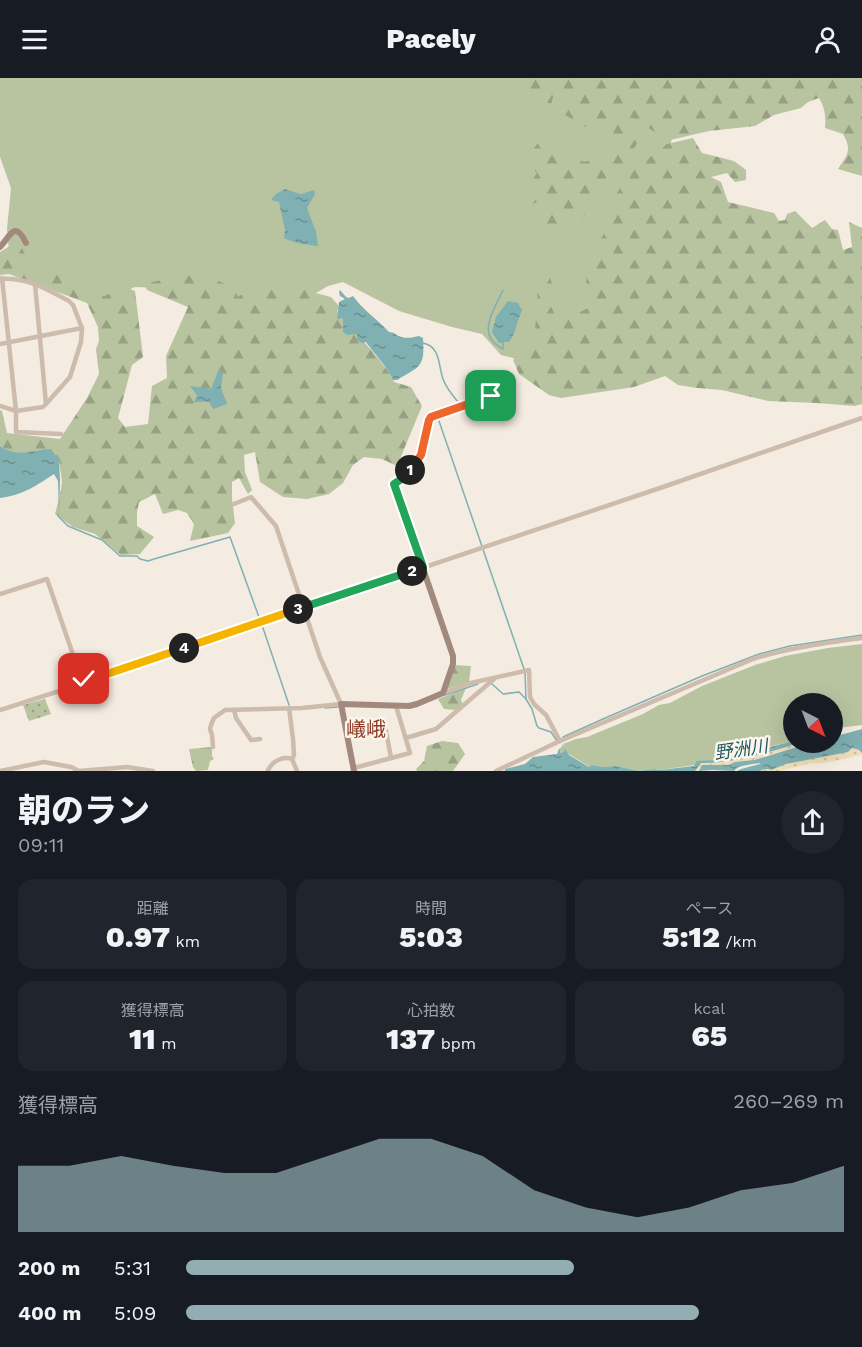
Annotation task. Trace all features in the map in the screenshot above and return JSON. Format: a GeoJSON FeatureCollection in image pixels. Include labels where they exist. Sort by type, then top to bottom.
{"type":"FeatureCollection","features":[{"type":"Feature","properties":{"kind":"main road"},"geometry":{"type":"LineString","coordinates":[[0,247],[14,231],[21,234],[26,243]]}},
{"type":"Feature","properties":{"kind":"main road"},"geometry":{"type":"LineString","coordinates":[[354,769],[340,704],[396,706],[417,704],[443,693],[454,660],[394,484],[418,460],[431,417],[491,396],[489,390],[492,380]]}},
{"type":"Feature","properties":{"kind":"street"},"geometry":{"type":"LineString","coordinates":[[0,406],[16,411],[43,407],[70,377],[81,342],[82,328],[72,303],[19,278],[1,278],[16,411],[16,432],[61,434]]}},
{"type":"Feature","properties":{"kind":"street"},"geometry":{"type":"LineString","coordinates":[[35,284],[46,404]]}},
{"type":"Feature","properties":{"kind":"street"},"geometry":{"type":"LineString","coordinates":[[0,344],[82,328]]}},
{"type":"Feature","properties":{"kind":"street"},"geometry":{"type":"LineString","coordinates":[[0,594],[47,579],[80,675],[89,680],[862,418]]}},
{"type":"Feature","properties":{"kind":"street"},"geometry":{"type":"LineString","coordinates":[[213,747],[210,729],[214,718],[225,710],[340,704],[320,657],[274,522],[250,497],[234,504]]}},
{"type":"Feature","properties":{"kind":"street"},"geometry":{"type":"LineString","coordinates":[[496,771],[560,741],[753,659],[802,647],[862,638]]}},
{"type":"Feature","properties":{"kind":"street"},"geometry":{"type":"LineString","coordinates":[[443,693],[471,683],[529,670],[530,697],[546,715],[560,741]]}},
{"type":"Feature","properties":{"kind":"street"},"geometry":{"type":"LineString","coordinates":[[406,738],[436,729],[496,677]]}},
{"type":"Feature","properties":{"kind":"street"},"geometry":{"type":"LineString","coordinates":[[0,710],[81,684],[84,679]]}},
{"type":"Feature","properties":{"kind":"street"},"geometry":{"type":"LineString","coordinates":[[354,769],[410,753],[396,706]]}},
{"type":"Feature","properties":{"kind":"street"},"geometry":{"type":"LineString","coordinates":[[290,708],[294,754],[292,759],[297,771]]}},
{"type":"Feature","properties":{"kind":"street"},"geometry":{"type":"LineString","coordinates":[[234,710],[236,718],[251,740],[260,739]]}},
{"type":"Feature","properties":{"kind":"street"},"geometry":{"type":"LineString","coordinates":[[386,731],[391,758]]}},
{"type":"Feature","properties":{"kind":"street"},"geometry":{"type":"LineString","coordinates":[[268,770],[278,760],[292,759]]}},
{"type":"Feature","properties":{"kind":"street"},"geometry":{"type":"LineString","coordinates":[[0,771],[44,762],[71,767],[79,771],[127,767],[153,771]]}},
{"type":"Feature","properties":{"kind":"green space"},"geometry":{"type":"Polygon","coordinates":[[[0,78],[515,78],[628,111],[672,136],[670,151],[601,305],[521,360],[501,355],[482,334],[399,311],[343,282],[328,286],[299,303],[241,301],[168,288],[135,287],[104,301],[71,292],[35,275],[9,251],[7,229],[11,188],[0,157],[0,78]]]}},
{"type":"Feature","properties":{"kind":"green space"},"geometry":{"type":"Polygon","coordinates":[[[501,78],[862,78],[862,176],[838,169],[846,156],[847,144],[843,134],[825,128],[825,113],[819,98],[808,102],[801,108],[774,115],[755,126],[709,131],[670,140],[631,117],[630,123],[643,135],[619,174],[607,176],[595,203],[579,223],[548,228],[540,224],[540,214],[544,210],[537,202],[531,205],[524,192],[537,173],[531,166],[535,159],[532,151],[540,140],[554,146],[566,156],[571,155],[584,162],[595,160],[602,151],[613,154],[615,143],[608,138],[607,131],[596,125],[586,127],[565,115],[564,106],[554,94],[551,104],[525,95],[516,84],[501,78]]]}},
{"type":"Feature","properties":{"kind":"green space"},"geometry":{"type":"Polygon","coordinates":[[[693,138],[702,153],[734,161],[746,170],[746,180],[735,182],[727,173],[711,177],[721,182],[728,202],[774,213],[779,221],[785,220],[787,214],[795,211],[812,228],[825,220],[832,229],[838,230],[843,250],[852,247],[849,222],[862,228],[862,404],[855,406],[768,401],[722,390],[678,385],[665,376],[634,387],[561,398],[549,395],[519,374],[513,360],[535,330],[538,281],[549,274],[553,287],[550,304],[558,322],[595,305],[586,286],[588,261],[613,218],[614,198],[628,175],[667,144],[693,138]]]}},
{"type":"Feature","properties":{"kind":"green space"},"geometry":{"type":"Polygon","coordinates":[[[18,241],[35,272],[64,271],[62,286],[95,288],[104,296],[125,287],[135,291],[143,357],[132,365],[118,418],[125,427],[148,424],[152,386],[167,378],[166,356],[188,307],[147,290],[144,284],[183,275],[213,279],[234,287],[238,297],[253,287],[268,282],[279,285],[291,295],[300,289],[331,297],[339,306],[337,312],[381,362],[394,382],[411,387],[422,406],[397,466],[382,459],[364,457],[353,465],[343,483],[329,494],[307,499],[283,497],[260,482],[255,452],[244,455],[245,472],[252,490],[248,494],[239,478],[232,482],[235,523],[228,533],[190,541],[194,524],[187,513],[178,510],[163,514],[155,494],[139,502],[137,526],[154,537],[140,554],[121,555],[95,534],[73,527],[55,514],[62,482],[59,460],[40,450],[20,453],[0,446],[0,410],[7,433],[60,439],[87,398],[99,374],[96,349],[99,341],[98,327],[87,303],[9,274],[0,275],[0,252],[18,241]]]}},
{"type":"Feature","properties":{"kind":"green space"},"geometry":{"type":"Polygon","coordinates":[[[862,644],[862,725],[843,727],[843,693],[783,693],[783,743],[694,765],[639,771],[616,766],[592,765],[590,767],[564,751],[560,753],[559,751],[563,744],[587,737],[659,705],[670,703],[702,686],[755,665],[785,656],[862,644]]]}},
{"type":"Feature","properties":{"kind":"green space"},"geometry":{"type":"Polygon","coordinates":[[[455,665],[471,666],[469,682],[447,689],[455,665]]]}},
{"type":"Feature","properties":{"kind":"green space"},"geometry":{"type":"Polygon","coordinates":[[[466,688],[461,700],[463,704],[455,710],[444,709],[438,699],[466,688]]]}},
{"type":"Feature","properties":{"kind":"green space"},"geometry":{"type":"Polygon","coordinates":[[[45,699],[51,714],[29,721],[23,705],[45,699]]]}},
{"type":"Feature","properties":{"kind":"green space"},"geometry":{"type":"Polygon","coordinates":[[[442,741],[458,743],[465,754],[453,771],[417,771],[416,769],[424,761],[427,746],[442,741]]]}},
{"type":"Feature","properties":{"kind":"green space"},"geometry":{"type":"Polygon","coordinates":[[[212,747],[214,759],[210,761],[208,770],[196,771],[189,749],[212,747]]]}},
{"type":"Feature","properties":{"kind":"sand"},"geometry":{"type":"Polygon","coordinates":[[[783,747],[783,751],[754,760],[716,765],[695,771],[701,763],[740,759],[783,747]]]}},
{"type":"Feature","properties":{"kind":"sand"},"geometry":{"type":"Polygon","coordinates":[[[852,748],[859,750],[862,755],[780,771],[760,771],[843,753],[852,748]]]}},
{"type":"Feature","properties":{"kind":"water"},"geometry":{"type":"Polygon","coordinates":[[[285,189],[301,194],[314,190],[315,194],[307,208],[316,232],[318,246],[301,244],[284,238],[285,230],[279,202],[271,200],[285,189]]]}},
{"type":"Feature","properties":{"kind":"water"},"geometry":{"type":"Polygon","coordinates":[[[340,290],[346,297],[353,296],[389,332],[403,338],[419,336],[423,338],[423,355],[419,365],[411,372],[393,380],[366,342],[362,343],[357,340],[357,334],[347,335],[343,332],[343,318],[337,319],[339,302],[345,299],[340,296],[340,290]]]}},
{"type":"Feature","properties":{"kind":"water"},"geometry":{"type":"Polygon","coordinates":[[[508,301],[518,303],[522,310],[509,342],[499,343],[492,332],[496,317],[508,301]]]}},
{"type":"Feature","properties":{"kind":"water"},"geometry":{"type":"Polygon","coordinates":[[[219,369],[223,373],[221,388],[227,404],[213,409],[209,402],[194,402],[197,395],[190,386],[211,389],[219,369]]]}},
{"type":"Feature","properties":{"kind":"water"},"geometry":{"type":"Polygon","coordinates":[[[0,446],[13,452],[51,449],[59,460],[59,516],[58,481],[54,474],[22,492],[0,498],[0,446]]]}},
{"type":"Feature","properties":{"kind":"water"},"geometry":{"type":"Polygon","coordinates":[[[862,729],[862,753],[852,748],[843,753],[843,734],[862,729]]]}},
{"type":"Feature","properties":{"kind":"water"},"geometry":{"type":"Polygon","coordinates":[[[563,744],[560,753],[565,749],[569,755],[589,767],[592,765],[616,766],[639,771],[505,771],[505,769],[525,764],[533,757],[557,754],[563,744]]]}},
{"type":"Feature","properties":{"kind":"water"},"geometry":{"type":"Polygon","coordinates":[[[783,744],[783,748],[763,754],[701,763],[695,771],[639,771],[694,766],[697,761],[717,760],[783,744]]]}},
{"type":"Feature","properties":{"kind":"water"},"geometry":{"type":"Polygon","coordinates":[[[783,751],[783,753],[843,753],[786,764],[771,770],[737,771],[760,763],[742,766],[734,771],[699,771],[702,765],[728,765],[783,751]]]}},
{"type":"Feature","properties":{"kind":"waterway"},"geometry":{"type":"LineString","coordinates":[[503,290],[488,329],[490,337],[503,349],[503,343]]}},
{"type":"Feature","properties":{"kind":"waterway"},"geometry":{"type":"LineString","coordinates":[[423,343],[436,352],[444,382],[459,403]]}},
{"type":"Feature","properties":{"kind":"waterway"},"geometry":{"type":"LineString","coordinates":[[438,418],[524,669]]}},
{"type":"Feature","properties":{"kind":"waterway"},"geometry":{"type":"LineString","coordinates":[[58,514],[68,526],[102,540],[120,556],[137,556],[148,561],[230,537],[260,620]]}},
{"type":"Feature","properties":{"kind":"waterway"},"geometry":{"type":"LineString","coordinates":[[262,625],[289,705]]}},
{"type":"Feature","properties":{"kind":"waterway"},"geometry":{"type":"LineString","coordinates":[[563,737],[702,676],[759,654],[790,646],[862,635]]}},
{"type":"Feature","properties":{"kind":"waterway"},"geometry":{"type":"LineString","coordinates":[[525,673],[526,699],[537,726],[551,732],[557,741]]}},
{"type":"Feature","properties":{"kind":"waterway"},"geometry":{"type":"LineString","coordinates":[[491,683],[503,694],[519,692],[526,699]]}},
{"type":"Feature","properties":{"kind":"waterway"},"geometry":{"type":"LineString","coordinates":[[445,695],[478,684]]}},
{"type":"Feature","properties":{"kind":"waterway"},"geometry":{"type":"LineString","coordinates":[[325,708],[338,707]]}},
{"type":"Feature","properties":{"kind":"district","name":"嶬峨"},"geometry":{"type":"Point","coordinates":[366,729]}},
{"type":"Feature","properties":{"kind":"route"},"geometry":{"type":"LineString","coordinates":[[84,679],[89,680],[423,567],[394,484],[404,476],[421,455],[431,417],[491,396]]}},
{"type":"Feature","properties":{"kind":"water label","name":"野洲川"},"geometry":{"type":"Point","coordinates":[741,749]}}]}
